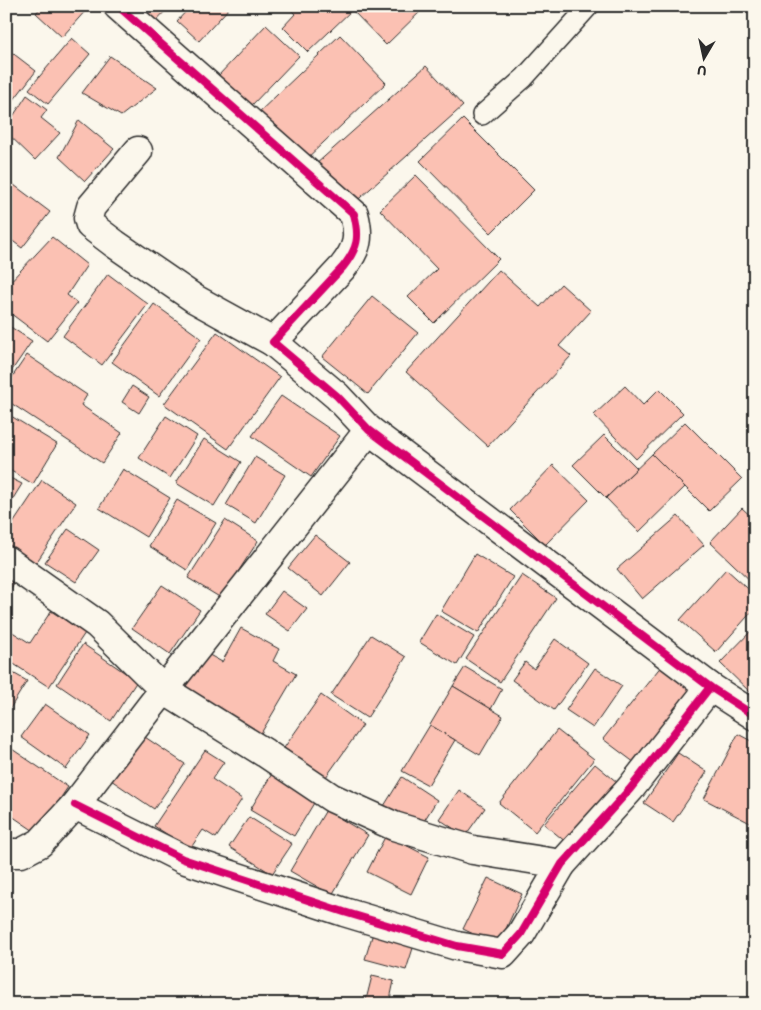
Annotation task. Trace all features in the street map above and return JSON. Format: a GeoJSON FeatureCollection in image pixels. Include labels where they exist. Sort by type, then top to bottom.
{"type":"FeatureCollection","features":[{"type":"Feature","properties":{"kind":"street"},"geometry":{"type":"LineString","coordinates":[[118,6],[354,214],[358,238],[354,254],[273,342]]}},
{"type":"Feature","properties":{"kind":"street"},"geometry":{"type":"LineString","coordinates":[[138,151],[91,207],[88,218],[90,225],[196,299],[273,342],[336,396],[369,430],[710,686],[755,716]]}},
{"type":"Feature","properties":{"kind":"street"},"geometry":{"type":"LineString","coordinates":[[6,853],[21,853],[40,843],[75,805],[369,430]]}},
{"type":"Feature","properties":{"kind":"street"},"geometry":{"type":"LineString","coordinates":[[6,560],[98,624],[164,690],[265,752],[332,798],[394,826],[472,850],[562,864]]}},
{"type":"Feature","properties":{"kind":"street"},"geometry":{"type":"LineString","coordinates":[[75,805],[183,859],[334,909],[457,946],[503,954],[522,934],[562,864],[630,789],[710,686]]}},
{"type":"Feature","properties":{"kind":"lane"},"geometry":{"type":"LineString","coordinates":[[482,115],[524,78],[589,6]]}},
{"type":"Feature","properties":{"kind":"building"},"geometry":{"type":"Polygon","coordinates":[[[42,6],[84,6],[87,9],[62,37],[36,13],[42,6]]]}},
{"type":"Feature","properties":{"kind":"building"},"geometry":{"type":"Polygon","coordinates":[[[131,6],[170,6],[149,28],[131,6]]]}},
{"type":"Feature","properties":{"kind":"building"},"geometry":{"type":"Polygon","coordinates":[[[191,6],[231,6],[199,41],[177,21],[191,6]]]}},
{"type":"Feature","properties":{"kind":"building"},"geometry":{"type":"Polygon","coordinates":[[[287,6],[426,6],[386,45],[352,10],[308,52],[283,27],[295,14],[287,6]]]}},
{"type":"Feature","properties":{"kind":"building"},"geometry":{"type":"Polygon","coordinates":[[[266,25],[299,56],[251,106],[218,76],[266,25]]]}},
{"type":"Feature","properties":{"kind":"building"},"geometry":{"type":"Polygon","coordinates":[[[340,35],[386,83],[303,162],[257,114],[340,35]]]}},
{"type":"Feature","properties":{"kind":"building"},"geometry":{"type":"Polygon","coordinates":[[[72,38],[90,54],[48,104],[29,89],[72,38]]]}},
{"type":"Feature","properties":{"kind":"building"},"geometry":{"type":"Polygon","coordinates":[[[6,48],[36,71],[6,110],[6,48]]]}},
{"type":"Feature","properties":{"kind":"building"},"geometry":{"type":"Polygon","coordinates":[[[110,56],[157,88],[121,116],[82,93],[110,56]]]}},
{"type":"Feature","properties":{"kind":"building"},"geometry":{"type":"Polygon","coordinates":[[[426,66],[463,106],[352,205],[315,165],[426,66]]]}},
{"type":"Feature","properties":{"kind":"building"},"geometry":{"type":"Polygon","coordinates":[[[27,95],[47,110],[41,118],[60,133],[35,160],[6,132],[6,127],[27,95]]]}},
{"type":"Feature","properties":{"kind":"building"},"geometry":{"type":"Polygon","coordinates":[[[463,119],[534,190],[491,233],[420,161],[463,119]]]}},
{"type":"Feature","properties":{"kind":"building"},"geometry":{"type":"Polygon","coordinates":[[[79,120],[114,149],[85,181],[59,157],[79,120]]]}},
{"type":"Feature","properties":{"kind":"building"},"geometry":{"type":"Polygon","coordinates":[[[416,175],[499,259],[434,323],[408,297],[437,269],[380,210],[416,175]]]}},
{"type":"Feature","properties":{"kind":"building"},"geometry":{"type":"Polygon","coordinates":[[[6,179],[50,212],[22,248],[6,236],[6,179]]]}},
{"type":"Feature","properties":{"kind":"building"},"geometry":{"type":"Polygon","coordinates":[[[52,237],[87,265],[67,295],[77,303],[47,341],[6,310],[6,286],[52,237]]]}},
{"type":"Feature","properties":{"kind":"building"},"geometry":{"type":"Polygon","coordinates":[[[499,270],[540,307],[561,284],[591,311],[559,346],[571,356],[488,446],[406,372],[499,270]]]}},
{"type":"Feature","properties":{"kind":"building"},"geometry":{"type":"Polygon","coordinates":[[[108,274],[148,304],[102,365],[63,336],[108,274]]]}},
{"type":"Feature","properties":{"kind":"building"},"geometry":{"type":"Polygon","coordinates":[[[372,296],[418,333],[368,394],[322,357],[372,296]]]}},
{"type":"Feature","properties":{"kind":"building"},"geometry":{"type":"Polygon","coordinates":[[[154,304],[201,338],[159,396],[112,362],[154,304]]]}},
{"type":"Feature","properties":{"kind":"building"},"geometry":{"type":"Polygon","coordinates":[[[6,324],[32,341],[6,379],[6,324]]]}},
{"type":"Feature","properties":{"kind":"building"},"geometry":{"type":"Polygon","coordinates":[[[217,332],[280,377],[228,449],[164,404],[217,332]]]}},
{"type":"Feature","properties":{"kind":"building"},"geometry":{"type":"Polygon","coordinates":[[[27,355],[87,395],[81,405],[122,433],[102,463],[6,400],[6,386],[27,355]]]}},
{"type":"Feature","properties":{"kind":"building"},"geometry":{"type":"Polygon","coordinates":[[[132,386],[149,397],[139,413],[122,402],[132,386]]]}},
{"type":"Feature","properties":{"kind":"building"},"geometry":{"type":"Polygon","coordinates":[[[625,386],[643,405],[659,389],[683,413],[636,459],[594,415],[625,386]]]}},
{"type":"Feature","properties":{"kind":"building"},"geometry":{"type":"Polygon","coordinates":[[[281,396],[340,436],[311,477],[252,436],[281,396]]]}},
{"type":"Feature","properties":{"kind":"building"},"geometry":{"type":"Polygon","coordinates":[[[6,413],[57,444],[33,484],[6,468],[6,413]]]}},
{"type":"Feature","properties":{"kind":"building"},"geometry":{"type":"Polygon","coordinates":[[[166,416],[197,436],[170,478],[139,458],[166,416]]]}},
{"type":"Feature","properties":{"kind":"building"},"geometry":{"type":"Polygon","coordinates":[[[685,422],[742,479],[709,511],[652,454],[685,422]]]}},
{"type":"Feature","properties":{"kind":"building"},"geometry":{"type":"Polygon","coordinates":[[[604,435],[637,468],[606,498],[573,465],[604,435]]]}},
{"type":"Feature","properties":{"kind":"building"},"geometry":{"type":"Polygon","coordinates":[[[204,439],[241,462],[214,506],[176,483],[204,439]]]}},
{"type":"Feature","properties":{"kind":"building"},"geometry":{"type":"Polygon","coordinates":[[[652,454],[685,487],[639,532],[606,498],[652,454]]]}},
{"type":"Feature","properties":{"kind":"building"},"geometry":{"type":"Polygon","coordinates":[[[255,457],[285,475],[256,523],[226,505],[255,457]]]}},
{"type":"Feature","properties":{"kind":"building"},"geometry":{"type":"Polygon","coordinates":[[[553,465],[589,500],[545,545],[510,510],[553,465]]]}},
{"type":"Feature","properties":{"kind":"building"},"geometry":{"type":"Polygon","coordinates":[[[123,469],[170,498],[146,537],[99,508],[123,469]]]}},
{"type":"Feature","properties":{"kind":"building"},"geometry":{"type":"Polygon","coordinates":[[[6,476],[22,484],[6,510],[6,476]]]}},
{"type":"Feature","properties":{"kind":"building"},"geometry":{"type":"Polygon","coordinates":[[[42,480],[76,503],[36,563],[6,543],[6,534],[42,480]]]}},
{"type":"Feature","properties":{"kind":"building"},"geometry":{"type":"Polygon","coordinates":[[[177,500],[216,523],[187,570],[149,546],[177,500]]]}},
{"type":"Feature","properties":{"kind":"building"},"geometry":{"type":"Polygon","coordinates":[[[742,508],[755,520],[755,585],[710,542],[742,508]]]}},
{"type":"Feature","properties":{"kind":"building"},"geometry":{"type":"Polygon","coordinates":[[[678,516],[704,545],[642,599],[617,569],[678,516]]]}},
{"type":"Feature","properties":{"kind":"building"},"geometry":{"type":"Polygon","coordinates":[[[225,520],[258,541],[221,598],[188,578],[225,520]]]}},
{"type":"Feature","properties":{"kind":"building"},"geometry":{"type":"Polygon","coordinates":[[[68,529],[99,550],[76,582],[45,562],[68,529]]]}},
{"type":"Feature","properties":{"kind":"building"},"geometry":{"type":"Polygon","coordinates":[[[315,535],[350,562],[323,596],[288,568],[315,535]]]}},
{"type":"Feature","properties":{"kind":"building"},"geometry":{"type":"Polygon","coordinates":[[[475,554],[513,577],[478,633],[441,611],[475,554]]]}},
{"type":"Feature","properties":{"kind":"building"},"geometry":{"type":"Polygon","coordinates":[[[726,569],[755,595],[755,608],[716,652],[680,620],[726,569]]]}},
{"type":"Feature","properties":{"kind":"building"},"geometry":{"type":"Polygon","coordinates":[[[522,575],[556,598],[500,682],[466,659],[522,575]]]}},
{"type":"Feature","properties":{"kind":"building"},"geometry":{"type":"Polygon","coordinates":[[[6,579],[14,583],[6,597],[6,579]]]}},
{"type":"Feature","properties":{"kind":"building"},"geometry":{"type":"Polygon","coordinates":[[[162,585],[200,610],[170,654],[132,628],[162,585]]]}},
{"type":"Feature","properties":{"kind":"building"},"geometry":{"type":"Polygon","coordinates":[[[282,591],[307,609],[290,631],[265,614],[282,591]]]}},
{"type":"Feature","properties":{"kind":"building"},"geometry":{"type":"Polygon","coordinates":[[[51,611],[85,633],[49,687],[6,659],[6,628],[30,643],[51,611]]]}},
{"type":"Feature","properties":{"kind":"building"},"geometry":{"type":"Polygon","coordinates":[[[436,614],[474,637],[457,665],[419,642],[436,614]]]}},
{"type":"Feature","properties":{"kind":"building"},"geometry":{"type":"Polygon","coordinates":[[[755,627],[755,693],[753,695],[720,663],[755,627]]]}},
{"type":"Feature","properties":{"kind":"building"},"geometry":{"type":"Polygon","coordinates":[[[241,628],[279,649],[273,661],[296,674],[260,735],[182,690],[204,652],[222,662],[241,628]]]}},
{"type":"Feature","properties":{"kind":"building"},"geometry":{"type":"Polygon","coordinates":[[[371,635],[406,657],[367,718],[331,695],[371,635]]]}},
{"type":"Feature","properties":{"kind":"building"},"geometry":{"type":"Polygon","coordinates":[[[555,639],[588,663],[554,710],[512,680],[525,662],[534,669],[555,639]]]}},
{"type":"Feature","properties":{"kind":"building"},"geometry":{"type":"Polygon","coordinates":[[[83,644],[137,681],[111,721],[57,684],[83,644]]]}},
{"type":"Feature","properties":{"kind":"building"},"geometry":{"type":"Polygon","coordinates":[[[662,665],[694,690],[635,763],[603,739],[662,665]]]}},
{"type":"Feature","properties":{"kind":"building"},"geometry":{"type":"Polygon","coordinates":[[[465,667],[502,689],[491,709],[453,686],[465,667]]]}},
{"type":"Feature","properties":{"kind":"building"},"geometry":{"type":"Polygon","coordinates":[[[595,668],[622,686],[593,728],[566,710],[595,668]]]}},
{"type":"Feature","properties":{"kind":"building"},"geometry":{"type":"Polygon","coordinates":[[[6,669],[27,681],[6,715],[6,669]]]}},
{"type":"Feature","properties":{"kind":"building"},"geometry":{"type":"Polygon","coordinates":[[[453,686],[503,716],[480,755],[430,725],[453,686]]]}},
{"type":"Feature","properties":{"kind":"building"},"geometry":{"type":"Polygon","coordinates":[[[321,695],[363,725],[326,777],[284,748],[321,695]]]}},
{"type":"Feature","properties":{"kind":"building"},"geometry":{"type":"Polygon","coordinates":[[[45,704],[90,735],[66,769],[21,737],[45,704]]]}},
{"type":"Feature","properties":{"kind":"building"},"geometry":{"type":"Polygon","coordinates":[[[430,725],[455,740],[428,785],[402,771],[430,725]]]}},
{"type":"Feature","properties":{"kind":"building"},"geometry":{"type":"Polygon","coordinates":[[[557,730],[594,759],[535,832],[499,803],[557,730]]]}},
{"type":"Feature","properties":{"kind":"building"},"geometry":{"type":"Polygon","coordinates":[[[139,733],[185,764],[154,809],[108,778],[139,733]]]}},
{"type":"Feature","properties":{"kind":"building"},"geometry":{"type":"Polygon","coordinates":[[[738,734],[755,743],[755,820],[752,824],[704,799],[738,734]]]}},
{"type":"Feature","properties":{"kind":"building"},"geometry":{"type":"Polygon","coordinates":[[[6,745],[68,787],[37,833],[6,812],[6,745]]]}},
{"type":"Feature","properties":{"kind":"building"},"geometry":{"type":"Polygon","coordinates":[[[205,750],[224,762],[212,779],[242,799],[216,838],[203,830],[190,849],[154,826],[205,750]]]}},
{"type":"Feature","properties":{"kind":"building"},"geometry":{"type":"Polygon","coordinates":[[[678,753],[707,772],[673,822],[644,803],[678,753]]]}},
{"type":"Feature","properties":{"kind":"building"},"geometry":{"type":"Polygon","coordinates":[[[595,764],[623,787],[572,847],[544,824],[595,764]]]}},
{"type":"Feature","properties":{"kind":"building"},"geometry":{"type":"Polygon","coordinates":[[[273,772],[317,798],[294,836],[250,810],[273,772]]]}},
{"type":"Feature","properties":{"kind":"building"},"geometry":{"type":"Polygon","coordinates":[[[402,777],[437,800],[419,829],[384,806],[402,777]]]}},
{"type":"Feature","properties":{"kind":"building"},"geometry":{"type":"Polygon","coordinates":[[[459,790],[485,808],[465,836],[439,819],[459,790]]]}},
{"type":"Feature","properties":{"kind":"building"},"geometry":{"type":"Polygon","coordinates":[[[326,810],[368,835],[332,895],[290,871],[326,810]]]}},
{"type":"Feature","properties":{"kind":"building"},"geometry":{"type":"Polygon","coordinates":[[[249,817],[292,844],[272,874],[229,847],[249,817]]]}},
{"type":"Feature","properties":{"kind":"building"},"geometry":{"type":"Polygon","coordinates":[[[386,835],[429,857],[411,894],[367,872],[386,835]]]}},
{"type":"Feature","properties":{"kind":"building"},"geometry":{"type":"Polygon","coordinates":[[[488,878],[522,894],[498,946],[463,929],[488,878]]]}},
{"type":"Feature","properties":{"kind":"building"},"geometry":{"type":"Polygon","coordinates":[[[373,933],[414,945],[406,970],[365,959],[373,933]]]}},
{"type":"Feature","properties":{"kind":"building"},"geometry":{"type":"Polygon","coordinates":[[[372,976],[394,981],[389,1004],[365,1004],[372,976]]]}},
{"type":"Feature","properties":{"kind":"cycle path"},"geometry":{"type":"LineString","coordinates":[[118,6],[354,214],[357,236],[352,254],[343,267],[273,342],[337,396],[369,430],[710,687],[755,716]]}},
{"type":"Feature","properties":{"kind":"cycle path"},"geometry":{"type":"LineString","coordinates":[[75,805],[183,859],[344,912],[457,946],[503,954],[521,934],[562,864],[630,789],[710,687]]}}]}
